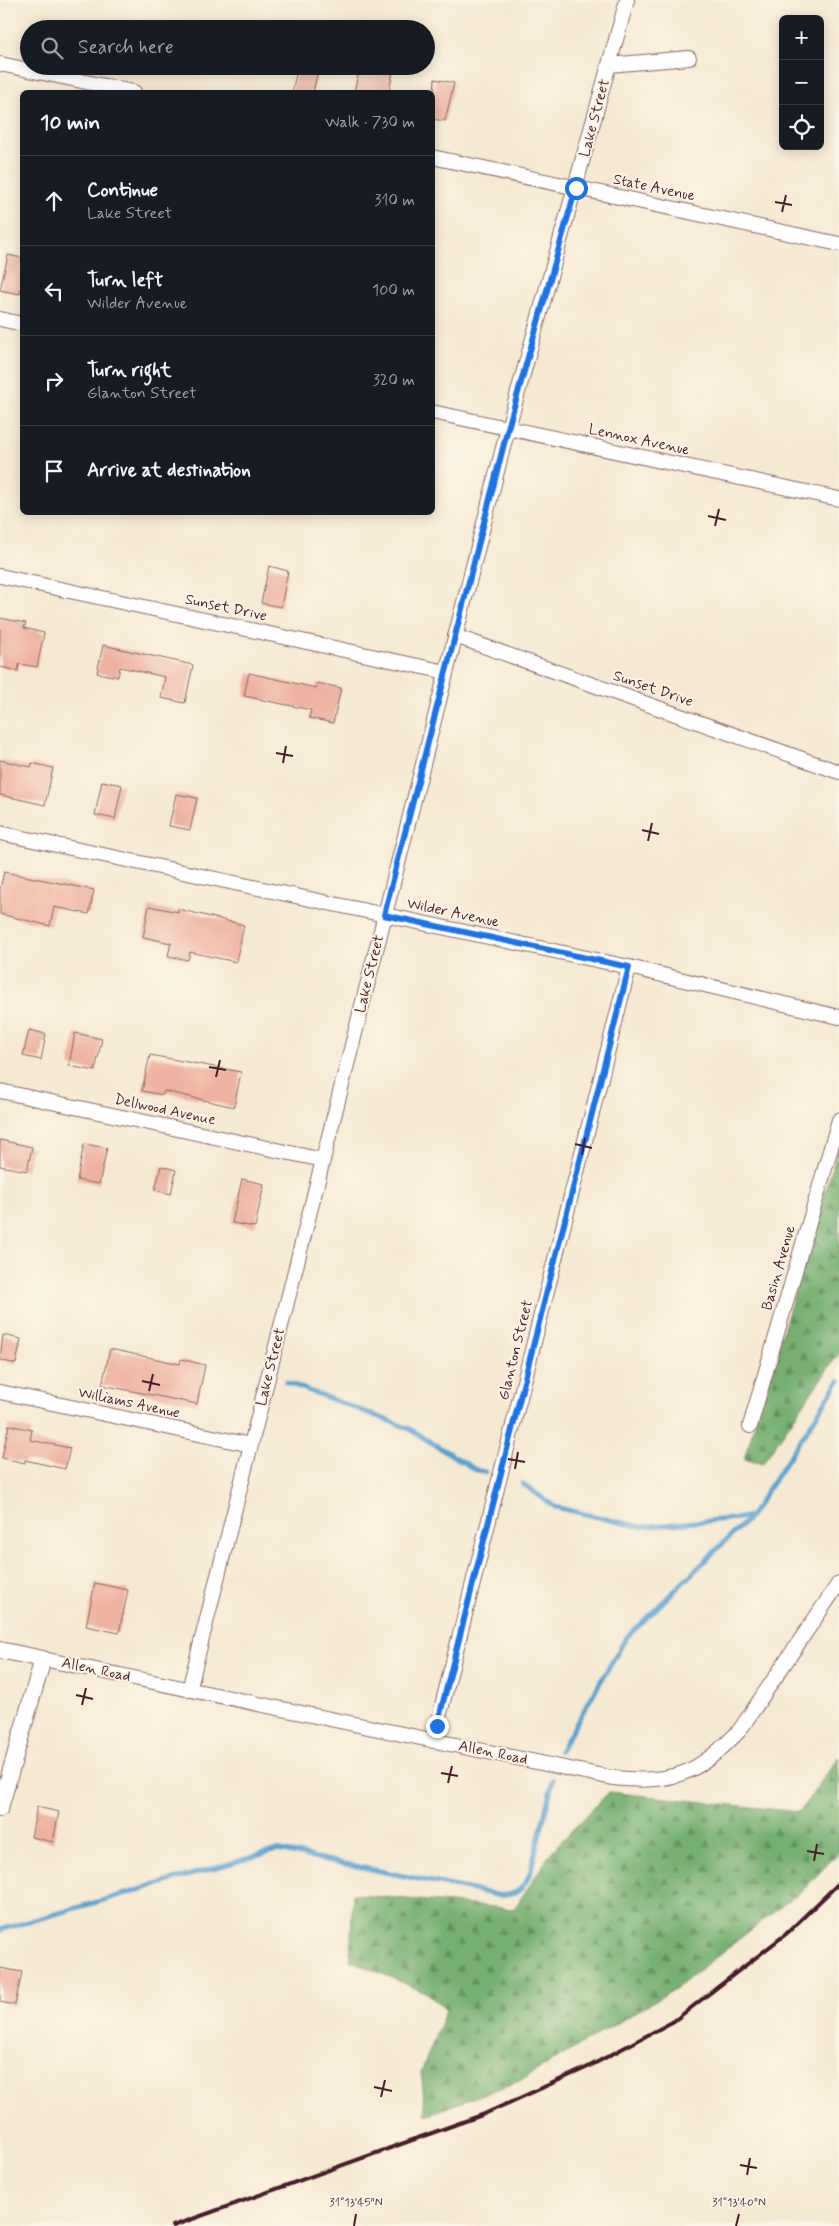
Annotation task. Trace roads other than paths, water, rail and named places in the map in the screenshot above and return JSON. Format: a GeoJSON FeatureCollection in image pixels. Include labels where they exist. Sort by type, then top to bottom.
{"type":"FeatureCollection","features":[{"type":"Feature","properties":{"kind":"street","name":"Lake Street"},"geometry":{"type":"LineString","coordinates":[[189,1690],[508,428],[627,0]]}},
{"type":"Feature","properties":{"kind":"street"},"geometry":{"type":"LineString","coordinates":[[609,65],[690,58]]}},
{"type":"Feature","properties":{"kind":"street"},"geometry":{"type":"LineString","coordinates":[[0,64],[20,68]]}},
{"type":"Feature","properties":{"kind":"street"},"geometry":{"type":"LineString","coordinates":[[53,75],[124,90]]}},
{"type":"Feature","properties":{"kind":"street","name":"State Avenue"},"geometry":{"type":"LineString","coordinates":[[435,158],[839,244]]}},
{"type":"Feature","properties":{"kind":"street"},"geometry":{"type":"LineString","coordinates":[[0,319],[20,324]]}},
{"type":"Feature","properties":{"kind":"street","name":"Lennox Avenue"},"geometry":{"type":"LineString","coordinates":[[435,413],[839,499]]}},
{"type":"Feature","properties":{"kind":"street","name":"Sunset Drive"},"geometry":{"type":"LineString","coordinates":[[0,576],[446,672]]}},
{"type":"Feature","properties":{"kind":"street","name":"Sunset Drive"},"geometry":{"type":"LineString","coordinates":[[455,636],[839,772]]}},
{"type":"Feature","properties":{"kind":"street","name":"Wilder Avenue"},"geometry":{"type":"LineString","coordinates":[[0,833],[629,967],[839,1018]]}},
{"type":"Feature","properties":{"kind":"street","name":"Glanton Street"},"geometry":{"type":"LineString","coordinates":[[434,1741],[629,967]]}},
{"type":"Feature","properties":{"kind":"street","name":"Dellwood Avenue"},"geometry":{"type":"LineString","coordinates":[[0,1091],[323,1160]]}},
{"type":"Feature","properties":{"kind":"street","name":"Basin Avenue"},"geometry":{"type":"LineString","coordinates":[[750,1426],[839,1120]]}},
{"type":"Feature","properties":{"kind":"street","name":"Williams Avenue"},"geometry":{"type":"LineString","coordinates":[[0,1392],[251,1445]]}},
{"type":"Feature","properties":{"kind":"street","name":"Allen Road"},"geometry":{"type":"LineString","coordinates":[[0,1650],[613,1778],[664,1780],[685,1774],[721,1750],[739,1732],[839,1583]]}},
{"type":"Feature","properties":{"kind":"street"},"geometry":{"type":"LineString","coordinates":[[0,1808],[43,1659]]}},
{"type":"Feature","properties":{"kind":"waterway"},"geometry":{"type":"LineString","coordinates":[[560,1751],[626,1638],[750,1517],[839,1381]]}},
{"type":"Feature","properties":{"kind":"waterway"},"geometry":{"type":"LineString","coordinates":[[286,1382],[408,1428],[476,1470],[485,1472]]}},
{"type":"Feature","properties":{"kind":"waterway"},"geometry":{"type":"LineString","coordinates":[[523,1484],[555,1507],[641,1527],[750,1517]]}},
{"type":"Feature","properties":{"kind":"waterway"},"geometry":{"type":"LineString","coordinates":[[0,1930],[277,1850],[497,1895],[515,1893],[523,1886],[529,1876],[553,1780]]}},
{"type":"Feature","properties":{"kind":"railway"},"geometry":{"type":"LineString","coordinates":[[173,2226],[482,2115],[588,2067],[674,2021],[786,1934],[839,1883]]}}]}
